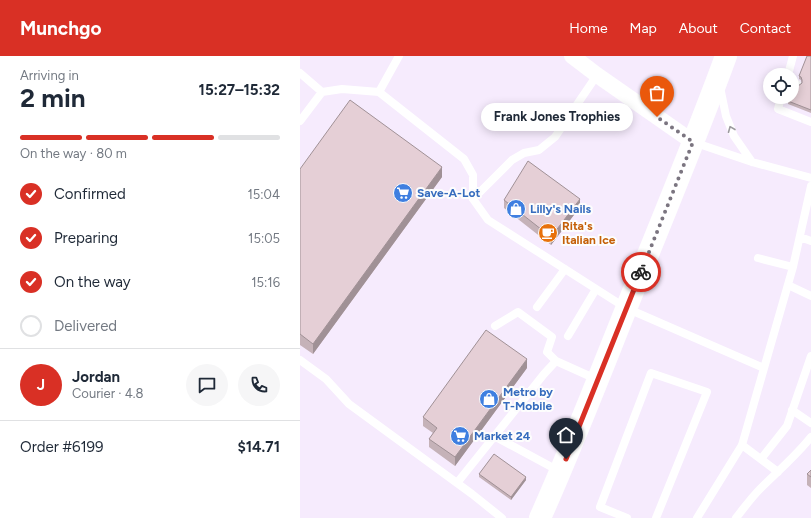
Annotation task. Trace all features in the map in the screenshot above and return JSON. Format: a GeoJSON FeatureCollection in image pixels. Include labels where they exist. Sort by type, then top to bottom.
{"type":"FeatureCollection","features":[{"type":"Feature","properties":{"kind":"highway"},"geometry":{"type":"LineString","coordinates":[[540,518],[598,380],[726,56]]}},
{"type":"Feature","properties":{"kind":"street"},"geometry":{"type":"LineString","coordinates":[[572,56],[693,142]]}},
{"type":"Feature","properties":{"kind":"lane"},"geometry":{"type":"LineString","coordinates":[[379,92],[399,56]]}},
{"type":"Feature","properties":{"kind":"lane"},"geometry":{"type":"LineString","coordinates":[[790,68],[793,56]]}},
{"type":"Feature","properties":{"kind":"lane"},"geometry":{"type":"LineString","coordinates":[[300,73],[322,92]]}},
{"type":"Feature","properties":{"kind":"lane"},"geometry":{"type":"LineString","coordinates":[[474,199],[512,160],[524,153],[539,150],[555,137],[597,75]]}},
{"type":"Feature","properties":{"kind":"lane"},"geometry":{"type":"LineString","coordinates":[[718,78],[726,116],[734,136],[752,162]]}},
{"type":"Feature","properties":{"kind":"lane"},"geometry":{"type":"LineString","coordinates":[[300,121],[322,92],[342,89],[379,92],[464,159],[473,175],[474,199],[488,220],[626,308],[764,368]]}},
{"type":"Feature","properties":{"kind":"lane"},"geometry":{"type":"LineString","coordinates":[[779,104],[778,109],[811,122]]}},
{"type":"Feature","properties":{"kind":"lane"},"geometry":{"type":"LineString","coordinates":[[693,142],[752,162],[811,178]]}},
{"type":"Feature","properties":{"kind":"lane"},"geometry":{"type":"LineString","coordinates":[[697,518],[742,445],[788,285],[811,186]]}},
{"type":"Feature","properties":{"kind":"lane"},"geometry":{"type":"LineString","coordinates":[[800,237],[811,240]]}},
{"type":"Feature","properties":{"kind":"lane"},"geometry":{"type":"LineString","coordinates":[[758,258],[793,266]]}},
{"type":"Feature","properties":{"kind":"lane"},"geometry":{"type":"LineString","coordinates":[[537,307],[564,269]]}},
{"type":"Feature","properties":{"kind":"lane"},"geometry":{"type":"LineString","coordinates":[[788,285],[811,296]]}},
{"type":"Feature","properties":{"kind":"lane"},"geometry":{"type":"LineString","coordinates":[[568,336],[596,289]]}},
{"type":"Feature","properties":{"kind":"lane"},"geometry":{"type":"LineString","coordinates":[[495,326],[518,312],[552,337],[547,352],[556,361],[598,380]]}},
{"type":"Feature","properties":{"kind":"lane"},"geometry":{"type":"LineString","coordinates":[[761,459],[787,426],[811,356]]}},
{"type":"Feature","properties":{"kind":"lane"},"geometry":{"type":"LineString","coordinates":[[300,360],[326,379],[349,404],[502,518]]}},
{"type":"Feature","properties":{"kind":"lane"},"geometry":{"type":"LineString","coordinates":[[457,483],[556,361]]}},
{"type":"Feature","properties":{"kind":"lane"},"geometry":{"type":"LineString","coordinates":[[627,518],[600,507],[651,373],[707,392],[656,518]]}},
{"type":"Feature","properties":{"kind":"lane"},"geometry":{"type":"LineString","coordinates":[[792,410],[811,423]]}},
{"type":"Feature","properties":{"kind":"lane"},"geometry":{"type":"LineString","coordinates":[[494,436],[560,472]]}},
{"type":"Feature","properties":{"kind":"lane"},"geometry":{"type":"LineString","coordinates":[[736,518],[759,490],[811,437]]}},
{"type":"Feature","properties":{"kind":"lane"},"geometry":{"type":"LineString","coordinates":[[742,445],[778,472]]}},
{"type":"Feature","properties":{"kind":"building"},"geometry":{"type":"Polygon","coordinates":[[[807,56],[811,56],[811,110],[796,104],[799,104],[799,85],[802,83],[801,77],[799,76],[807,56]]]}},
{"type":"Feature","properties":{"kind":"building"},"geometry":{"type":"Polygon","coordinates":[[[350,100],[442,167],[313,344],[300,334],[300,169],[350,100]]]}},
{"type":"Feature","properties":{"kind":"building"},"geometry":{"type":"Polygon","coordinates":[[[528,161],[580,199],[551,237],[504,200],[528,161]]]}},
{"type":"Feature","properties":{"kind":"building"},"geometry":{"type":"Polygon","coordinates":[[[486,330],[527,359],[455,457],[429,439],[437,428],[423,417],[486,330]]]}},
{"type":"Feature","properties":{"kind":"building"},"geometry":{"type":"Polygon","coordinates":[[[494,454],[526,477],[511,497],[479,474],[494,454]]]}},
{"type":"Feature","properties":{"kind":"building"},"geometry":{"type":"Polygon","coordinates":[[[811,470],[811,477],[807,474],[811,470]]]}},
{"type":"Feature","properties":{"kind":"way so far"},"geometry":{"type":"LineString","coordinates":[[641,272],[693,142],[657,117]]}},
{"type":"Feature","properties":{"kind":"place","name":"Frank Jones Trophies"},"geometry":{"type":"Point","coordinates":[657,117]}},
{"type":"Feature","properties":{"kind":"place","name":"Save-A-Lot"},"geometry":{"type":"Point","coordinates":[403,193]}},
{"type":"Feature","properties":{"kind":"place","name":"Lilly's Nails"},"geometry":{"type":"Point","coordinates":[516,209]}},
{"type":"Feature","properties":{"kind":"place","name":"Rita's Italian Ice"},"geometry":{"type":"Point","coordinates":[548,233]}},
{"type":"Feature","properties":{"kind":"place","name":"Metro by T-Mobile"},"geometry":{"type":"Point","coordinates":[489,399]}},
{"type":"Feature","properties":{"kind":"place","name":"Market 24"},"geometry":{"type":"Point","coordinates":[460,436]}},
{"type":"Feature","properties":{"kind":"route"},"geometry":{"type":"LineString","coordinates":[[566,459],[641,272]]}}]}
